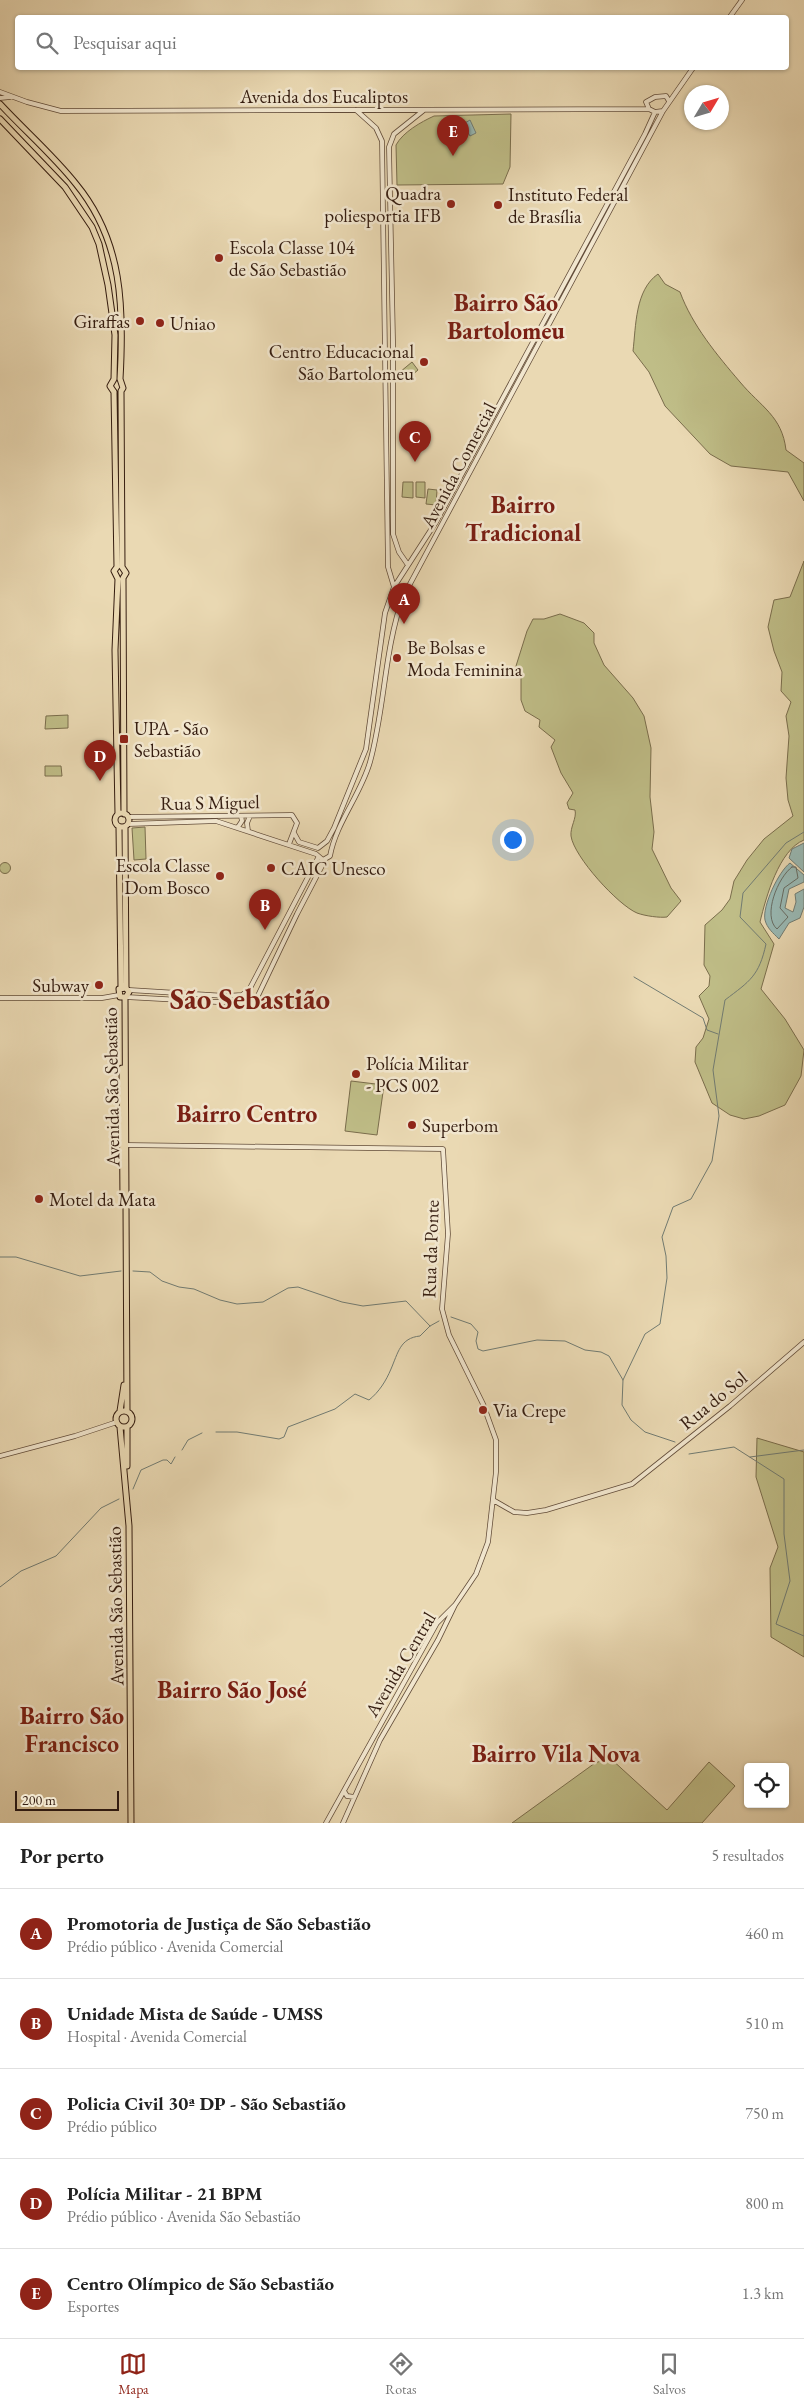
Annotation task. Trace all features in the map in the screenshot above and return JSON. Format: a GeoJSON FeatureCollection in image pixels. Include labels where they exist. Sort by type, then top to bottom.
{"type":"FeatureCollection","features":[{"type":"Feature","properties":{"kind":"main road"},"geometry":{"type":"LineString","coordinates":[[0,104],[72,178],[90,203],[109,241],[119,278],[122,337],[117,379],[110,386],[114,392],[120,567],[126,573],[120,578],[115,650],[118,814],[126,815],[120,578],[114,571],[120,567]]}},
{"type":"Feature","properties":{"kind":"main road"},"geometry":{"type":"LineString","coordinates":[[0,119],[3,125],[32,150],[80,207],[92,228],[104,262],[115,335],[117,379],[123,385],[120,567]]}},
{"type":"Feature","properties":{"kind":"main road"},"geometry":{"type":"LineString","coordinates":[[32,150],[38,149],[39,143]]}},
{"type":"Feature","properties":{"kind":"main road"},"geometry":{"type":"LineString","coordinates":[[80,207],[84,202],[90,203]]}},
{"type":"Feature","properties":{"kind":"main road"},"geometry":{"type":"LineString","coordinates":[[114,392],[122,391]]}},
{"type":"Feature","properties":{"kind":"main road"},"geometry":{"type":"LineString","coordinates":[[115,650],[123,650]]}},
{"type":"Feature","properties":{"kind":"main road"},"geometry":{"type":"LineString","coordinates":[[115,720],[124,719]]}},
{"type":"Feature","properties":{"kind":"main road","name":"Avenida São Sebastião"},"geometry":{"type":"LineString","coordinates":[[118,814],[114,819],[118,827],[125,989]]}},
{"type":"Feature","properties":{"kind":"main road","name":"Avenida São Sebastião"},"geometry":{"type":"LineString","coordinates":[[125,989],[126,815]]}},
{"type":"Feature","properties":{"kind":"main road"},"geometry":{"type":"LineString","coordinates":[[118,827],[127,825]]}},
{"type":"Feature","properties":{"kind":"main road"},"geometry":{"type":"LineString","coordinates":[[123,997],[118,992],[125,989]]}},
{"type":"Feature","properties":{"kind":"main road"},"geometry":{"type":"LineString","coordinates":[[123,997],[125,989]]}},
{"type":"Feature","properties":{"kind":"main road","name":"Avenida São Sebastião"},"geometry":{"type":"LineString","coordinates":[[123,997],[127,1252],[127,1411],[130,1424],[127,1428],[126,1479]]}},
{"type":"Feature","properties":{"kind":"main road","name":"Avenida São Sebastião"},"geometry":{"type":"LineString","coordinates":[[127,1370],[119,1425],[130,1526],[131,1823]]}},
{"type":"Feature","properties":{"kind":"main road"},"geometry":{"type":"LineString","coordinates":[[120,1411],[127,1411]]}},
{"type":"Feature","properties":{"kind":"main road"},"geometry":{"type":"LineString","coordinates":[[119,1425],[127,1428]]}},
{"type":"Feature","properties":{"kind":"street"},"geometry":{"type":"LineString","coordinates":[[731,15],[742,0]]}},
{"type":"Feature","properties":{"kind":"street"},"geometry":{"type":"LineString","coordinates":[[646,102],[649,109],[655,112],[663,111],[668,107],[669,101],[692,70]]}},
{"type":"Feature","properties":{"kind":"street"},"geometry":{"type":"LineString","coordinates":[[0,92],[14,98]]}},
{"type":"Feature","properties":{"kind":"street"},"geometry":{"type":"LineString","coordinates":[[636,109],[655,96],[666,96],[675,92]]}},
{"type":"Feature","properties":{"kind":"street"},"geometry":{"type":"LineString","coordinates":[[666,96],[669,101]]}},
{"type":"Feature","properties":{"kind":"street"},"geometry":{"type":"LineString","coordinates":[[0,98],[14,98]]}},
{"type":"Feature","properties":{"kind":"street","name":"Avenida dos Eucaliptos"},"geometry":{"type":"LineString","coordinates":[[14,98],[61,111],[649,109]]}},
{"type":"Feature","properties":{"kind":"street"},"geometry":{"type":"LineString","coordinates":[[408,565],[399,552],[393,534],[394,460],[389,147],[394,134],[426,109]]}},
{"type":"Feature","properties":{"kind":"street"},"geometry":{"type":"LineString","coordinates":[[356,110],[380,134],[382,160],[388,567],[394,587]]}},
{"type":"Feature","properties":{"kind":"street","name":"Avenida Comercial"},"geometry":{"type":"LineString","coordinates":[[331,851],[366,774],[383,698],[391,640],[402,597],[477,459],[525,358],[663,111]]}},
{"type":"Feature","properties":{"kind":"street","name":"Avenida Comercial"},"geometry":{"type":"LineString","coordinates":[[596,231],[655,112]]}},
{"type":"Feature","properties":{"kind":"street"},"geometry":{"type":"LineString","coordinates":[[382,160],[389,160]]}},
{"type":"Feature","properties":{"kind":"street","name":"Avenida Comercial"},"geometry":{"type":"LineString","coordinates":[[323,845],[340,813],[361,764],[371,721],[382,634],[394,587],[414,558],[514,384],[530,360],[587,247]]}},
{"type":"Feature","properties":{"kind":"street"},"geometry":{"type":"LineString","coordinates":[[384,270],[391,270]]}},
{"type":"Feature","properties":{"kind":"street"},"geometry":{"type":"LineString","coordinates":[[525,358],[530,360]]}},
{"type":"Feature","properties":{"kind":"street"},"geometry":{"type":"LineString","coordinates":[[472,457],[477,459]]}},
{"type":"Feature","properties":{"kind":"street"},"geometry":{"type":"LineString","coordinates":[[386,460],[394,460]]}},
{"type":"Feature","properties":{"kind":"street"},"geometry":{"type":"LineString","coordinates":[[464,471],[469,474]]}},
{"type":"Feature","properties":{"kind":"street"},"geometry":{"type":"LineString","coordinates":[[386,485],[394,486]]}},
{"type":"Feature","properties":{"kind":"street"},"geometry":{"type":"LineString","coordinates":[[414,558],[420,564]]}},
{"type":"Feature","properties":{"kind":"street"},"geometry":{"type":"LineString","coordinates":[[391,594],[402,597]]}},
{"type":"Feature","properties":{"kind":"street"},"geometry":{"type":"LineString","coordinates":[[375,695],[380,695],[383,698]]}},
{"type":"Feature","properties":{"kind":"street"},"geometry":{"type":"LineString","coordinates":[[371,721],[378,722]]}},
{"type":"Feature","properties":{"kind":"street"},"geometry":{"type":"LineString","coordinates":[[340,813],[345,811],[347,816]]}},
{"type":"Feature","properties":{"kind":"street","name":"Rua S Miguel"},"geometry":{"type":"LineString","coordinates":[[126,815],[292,815],[297,823],[294,832]]}},
{"type":"Feature","properties":{"kind":"street"},"geometry":{"type":"LineString","coordinates":[[228,823],[230,816]]}},
{"type":"Feature","properties":{"kind":"street"},"geometry":{"type":"LineString","coordinates":[[238,827],[242,821],[241,816]]}},
{"type":"Feature","properties":{"kind":"street"},"geometry":{"type":"LineString","coordinates":[[248,831],[247,823],[250,816]]}},
{"type":"Feature","properties":{"kind":"street"},"geometry":{"type":"LineString","coordinates":[[127,825],[212,821],[228,823],[289,844],[326,860]]}},
{"type":"Feature","properties":{"kind":"street"},"geometry":{"type":"LineString","coordinates":[[289,844],[294,832]]}},
{"type":"Feature","properties":{"kind":"street"},"geometry":{"type":"LineString","coordinates":[[0,998],[123,997],[254,1004],[297,914],[330,856],[331,851],[323,845],[318,848],[299,842],[294,832]]}},
{"type":"Feature","properties":{"kind":"street"},"geometry":{"type":"LineString","coordinates":[[125,989],[226,996],[242,995],[249,990],[292,908],[317,856],[318,848]]}},
{"type":"Feature","properties":{"kind":"street"},"geometry":{"type":"LineString","coordinates":[[292,908],[296,910],[297,914]]}},
{"type":"Feature","properties":{"kind":"street"},"geometry":{"type":"LineString","coordinates":[[278,936],[279,942],[283,944]]}},
{"type":"Feature","properties":{"kind":"street"},"geometry":{"type":"LineString","coordinates":[[249,990],[256,998]]}},
{"type":"Feature","properties":{"kind":"street"},"geometry":{"type":"LineString","coordinates":[[242,995],[244,1004]]}},
{"type":"Feature","properties":{"kind":"street","name":"Rua da Ponte"},"geometry":{"type":"LineString","coordinates":[[124,1144],[443,1150],[448,1222],[441,1293],[443,1320],[484,1404],[496,1440],[493,1500]]}},
{"type":"Feature","properties":{"kind":"street","name":"Rua do Sol"},"geometry":{"type":"LineString","coordinates":[[493,1500],[514,1512],[540,1512],[632,1484],[804,1342]]}},
{"type":"Feature","properties":{"kind":"street"},"geometry":{"type":"LineString","coordinates":[[0,1456],[119,1425]]}},
{"type":"Feature","properties":{"kind":"street"},"geometry":{"type":"LineString","coordinates":[[455,1605],[482,1562],[490,1528],[493,1500]]}},
{"type":"Feature","properties":{"kind":"street","name":"Avenida Central"},"geometry":{"type":"LineString","coordinates":[[326,1823],[429,1635],[437,1623],[455,1605]]}},
{"type":"Feature","properties":{"kind":"street","name":"Avenida Central"},"geometry":{"type":"LineString","coordinates":[[342,1823],[380,1740],[438,1640],[455,1605]]}},
{"type":"Feature","properties":{"kind":"street"},"geometry":{"type":"LineString","coordinates":[[429,1635],[438,1640]]}},
{"type":"Feature","properties":{"kind":"street"},"geometry":{"type":"LineString","coordinates":[[344,1792],[347,1796],[354,1797]]}},
{"type":"Feature","properties":{"kind":"street"},"geometry":{"type":"LineString","coordinates":[[341,1797],[347,1798],[352,1803]]}},
{"type":"Feature","properties":{"kind":"shaded area"},"geometry":{"type":"Polygon","coordinates":[[[511,114],[510,167],[503,184],[397,185],[396,145],[403,136],[418,124],[434,116],[511,114]]]}},
{"type":"Feature","properties":{"kind":"shaded area"},"geometry":{"type":"Polygon","coordinates":[[[658,274],[665,284],[680,292],[698,328],[714,350],[775,420],[784,438],[786,450],[804,463],[804,501],[788,472],[731,466],[710,454],[665,406],[649,372],[633,351],[636,320],[641,299],[650,281],[658,274]]]}},
{"type":"Feature","properties":{"kind":"shaded area"},"geometry":{"type":"Polygon","coordinates":[[[412,362],[418,370],[406,380],[400,372],[412,362]]]}},
{"type":"Feature","properties":{"kind":"shaded area"},"geometry":{"type":"Polygon","coordinates":[[[403,482],[413,482],[413,498],[402,497],[403,482]]]}},
{"type":"Feature","properties":{"kind":"shaded area"},"geometry":{"type":"Polygon","coordinates":[[[416,482],[425,482],[425,498],[416,497],[416,482]]]}},
{"type":"Feature","properties":{"kind":"shaded area"},"geometry":{"type":"Polygon","coordinates":[[[428,489],[437,490],[436,505],[426,504],[428,489]]]}},
{"type":"Feature","properties":{"kind":"shaded area"},"geometry":{"type":"Polygon","coordinates":[[[804,561],[804,840],[795,845],[787,854],[775,875],[760,922],[774,944],[761,989],[785,1019],[804,1050],[801,1076],[785,1105],[759,1116],[744,1119],[730,1115],[712,1103],[695,1062],[696,1047],[703,1038],[709,1019],[699,996],[709,986],[710,976],[704,965],[705,925],[722,910],[730,899],[734,881],[747,860],[764,839],[793,816],[788,800],[786,778],[789,736],[786,716],[791,702],[781,691],[782,672],[768,627],[774,600],[790,597],[804,561]]]}},
{"type":"Feature","properties":{"kind":"shaded area"},"geometry":{"type":"Polygon","coordinates":[[[560,614],[584,623],[594,633],[594,643],[604,665],[633,698],[644,716],[651,748],[650,797],[654,832],[652,849],[671,888],[681,901],[667,917],[637,913],[619,901],[580,856],[571,836],[575,810],[569,809],[567,803],[573,793],[561,773],[551,747],[555,740],[539,727],[540,720],[525,711],[521,700],[521,678],[516,666],[527,631],[533,619],[544,619],[560,614]]]}},
{"type":"Feature","properties":{"kind":"shaded area"},"geometry":{"type":"Polygon","coordinates":[[[68,715],[68,728],[45,729],[46,716],[68,715]]]}},
{"type":"Feature","properties":{"kind":"shaded area"},"geometry":{"type":"Polygon","coordinates":[[[45,766],[61,766],[62,776],[45,776],[45,766]]]}},
{"type":"Feature","properties":{"kind":"shaded area"},"geometry":{"type":"Polygon","coordinates":[[[145,827],[146,859],[134,860],[132,828],[145,827]]]}},
{"type":"Feature","properties":{"kind":"shaded area"},"geometry":{"type":"Polygon","coordinates":[[[5,862],[11,868],[5,874],[-1,868],[5,862]]]}},
{"type":"Feature","properties":{"kind":"shaded area"},"geometry":{"type":"Polygon","coordinates":[[[351,1081],[384,1085],[377,1135],[345,1131],[351,1081]]]}},
{"type":"Feature","properties":{"kind":"shaded area"},"geometry":{"type":"Polygon","coordinates":[[[757,1438],[804,1452],[804,1657],[771,1637],[770,1568],[778,1547],[756,1477],[757,1438]]]}},
{"type":"Feature","properties":{"kind":"shaded area"},"geometry":{"type":"Polygon","coordinates":[[[610,1758],[667,1810],[709,1762],[735,1786],[702,1823],[512,1823],[595,1763],[610,1758]]]}},
{"type":"Feature","properties":{"kind":"water"},"geometry":{"type":"Polygon","coordinates":[[[470,120],[476,133],[470,136],[463,124],[470,120]]]}},
{"type":"Feature","properties":{"kind":"water"},"geometry":{"type":"Polygon","coordinates":[[[460,126],[466,138],[460,142],[454,130],[460,126]]]}},
{"type":"Feature","properties":{"kind":"water"},"geometry":{"type":"Polygon","coordinates":[[[804,843],[804,872],[789,858],[792,849],[804,843]]]}},
{"type":"Feature","properties":{"kind":"water"},"geometry":{"type":"Polygon","coordinates":[[[790,863],[804,875],[804,882],[789,889],[785,908],[793,912],[796,902],[795,894],[804,889],[804,907],[800,918],[789,923],[779,939],[767,926],[765,920],[766,906],[772,889],[781,873],[790,863]]]}},
{"type":"Feature","properties":{"kind":"waterway"},"geometry":{"type":"LineString","coordinates":[[623,1380],[645,1334],[660,1324],[667,1278],[666,1256],[662,1237],[673,1207],[691,1199],[712,1161],[719,1116],[713,1070],[725,1000],[741,988],[757,971],[766,944],[740,917],[743,893],[786,843],[804,832]]}},
{"type":"Feature","properties":{"kind":"waterway"},"geometry":{"type":"LineString","coordinates":[[634,977],[703,1018],[707,1030],[718,1034]]}},
{"type":"Feature","properties":{"kind":"waterway"},"geometry":{"type":"LineString","coordinates":[[0,1257],[16,1257],[80,1276],[121,1271]]}},
{"type":"Feature","properties":{"kind":"waterway"},"geometry":{"type":"LineString","coordinates":[[133,1271],[150,1272],[162,1281],[179,1287],[194,1289],[220,1300],[237,1304],[263,1302],[288,1288],[298,1287],[342,1302],[363,1306],[406,1301],[430,1326]]}},
{"type":"Feature","properties":{"kind":"waterway"},"geometry":{"type":"LineString","coordinates":[[451,1317],[471,1324],[478,1332],[476,1341],[478,1349],[483,1351],[537,1340],[565,1341],[585,1350],[601,1352],[609,1356],[623,1380],[622,1405],[631,1420],[645,1432],[675,1442]]}},
{"type":"Feature","properties":{"kind":"waterway"},"geometry":{"type":"LineString","coordinates":[[216,1432],[237,1432],[279,1439],[284,1437],[288,1427],[335,1409],[355,1394],[369,1400],[384,1382],[404,1343],[413,1337],[420,1336],[430,1326],[439,1321]]}},
{"type":"Feature","properties":{"kind":"waterway"},"geometry":{"type":"LineString","coordinates":[[182,1450],[188,1440],[202,1433]]}},
{"type":"Feature","properties":{"kind":"waterway"},"geometry":{"type":"LineString","coordinates":[[689,1454],[734,1447],[784,1479],[784,1534],[790,1581],[776,1624],[804,1636]]}},
{"type":"Feature","properties":{"kind":"waterway"},"geometry":{"type":"LineString","coordinates":[[750,1457],[804,1450]]}},
{"type":"Feature","properties":{"kind":"waterway"},"geometry":{"type":"LineString","coordinates":[[133,1489],[141,1470],[163,1460],[167,1460],[171,1464],[175,1457]]}},
{"type":"Feature","properties":{"kind":"waterway"},"geometry":{"type":"LineString","coordinates":[[0,1587],[21,1571],[56,1556],[101,1508],[119,1499]]}},
{"type":"Feature","properties":{"kind":"place","name":"Centro Olímpico de São Sebastião"},"geometry":{"type":"Point","coordinates":[453,156]}},
{"type":"Feature","properties":{"kind":"place","name":"Quadra poliesportia IFB"},"geometry":{"type":"Point","coordinates":[451,204]}},
{"type":"Feature","properties":{"kind":"place","name":"Instituto Federal de Brasília"},"geometry":{"type":"Point","coordinates":[498,205]}},
{"type":"Feature","properties":{"kind":"place","name":"Escola Classe 104 de São Sebastião"},"geometry":{"type":"Point","coordinates":[219,258]}},
{"type":"Feature","properties":{"kind":"place","name":"Giraffas"},"geometry":{"type":"Point","coordinates":[140,321]}},
{"type":"Feature","properties":{"kind":"place","name":"Uniao"},"geometry":{"type":"Point","coordinates":[160,323]}},
{"type":"Feature","properties":{"kind":"place","name":"Centro Educacional São Bartolomeu"},"geometry":{"type":"Point","coordinates":[424,362]}},
{"type":"Feature","properties":{"kind":"place","name":"Policia Civil 30ª DP - São Sebastião"},"geometry":{"type":"Point","coordinates":[415,462]}},
{"type":"Feature","properties":{"kind":"place","name":"Promotoria de Justiça de São Sebastião"},"geometry":{"type":"Point","coordinates":[404,624]}},
{"type":"Feature","properties":{"kind":"place","name":"Be Bolsas e Moda Feminina"},"geometry":{"type":"Point","coordinates":[397,658]}},
{"type":"Feature","properties":{"kind":"place","name":"UPA - São Sebastião"},"geometry":{"type":"Point","coordinates":[124,739]}},
{"type":"Feature","properties":{"kind":"place","name":"Polícia Militar - 21 BPM"},"geometry":{"type":"Point","coordinates":[100,781]}},
{"type":"Feature","properties":{"kind":"place","name":"CAIC Unesco"},"geometry":{"type":"Point","coordinates":[271,868]}},
{"type":"Feature","properties":{"kind":"place","name":"Escola Classe Dom Bosco"},"geometry":{"type":"Point","coordinates":[220,876]}},
{"type":"Feature","properties":{"kind":"place","name":"Unidade Mista de Saúde - UMSS"},"geometry":{"type":"Point","coordinates":[265,930]}},
{"type":"Feature","properties":{"kind":"place","name":"Subway"},"geometry":{"type":"Point","coordinates":[99,985]}},
{"type":"Feature","properties":{"kind":"place","name":"Polícia Militar - PCS 002"},"geometry":{"type":"Point","coordinates":[356,1074]}},
{"type":"Feature","properties":{"kind":"place","name":"Superbom"},"geometry":{"type":"Point","coordinates":[412,1125]}},
{"type":"Feature","properties":{"kind":"place","name":"Motel da Mata"},"geometry":{"type":"Point","coordinates":[39,1199]}},
{"type":"Feature","properties":{"kind":"place","name":"Via Crepe"},"geometry":{"type":"Point","coordinates":[483,1410]}},
{"type":"Feature","properties":{"kind":"district","name":"Bairro São Bartolomeu"},"geometry":{"type":"Point","coordinates":[506,317]}},
{"type":"Feature","properties":{"kind":"district","name":"Bairro Tradicional"},"geometry":{"type":"Point","coordinates":[523,519]}},
{"type":"Feature","properties":{"kind":"district","name":"São Sebastião"},"geometry":{"type":"Point","coordinates":[250,999]}},
{"type":"Feature","properties":{"kind":"district","name":"Bairro Centro"},"geometry":{"type":"Point","coordinates":[247,1114]}},
{"type":"Feature","properties":{"kind":"district","name":"Bairro São José"},"geometry":{"type":"Point","coordinates":[232,1690]}},
{"type":"Feature","properties":{"kind":"district","name":"Bairro São Francisco"},"geometry":{"type":"Point","coordinates":[72,1730]}},
{"type":"Feature","properties":{"kind":"district","name":"Bairro Vila Nova"},"geometry":{"type":"Point","coordinates":[556,1754]}}]}
